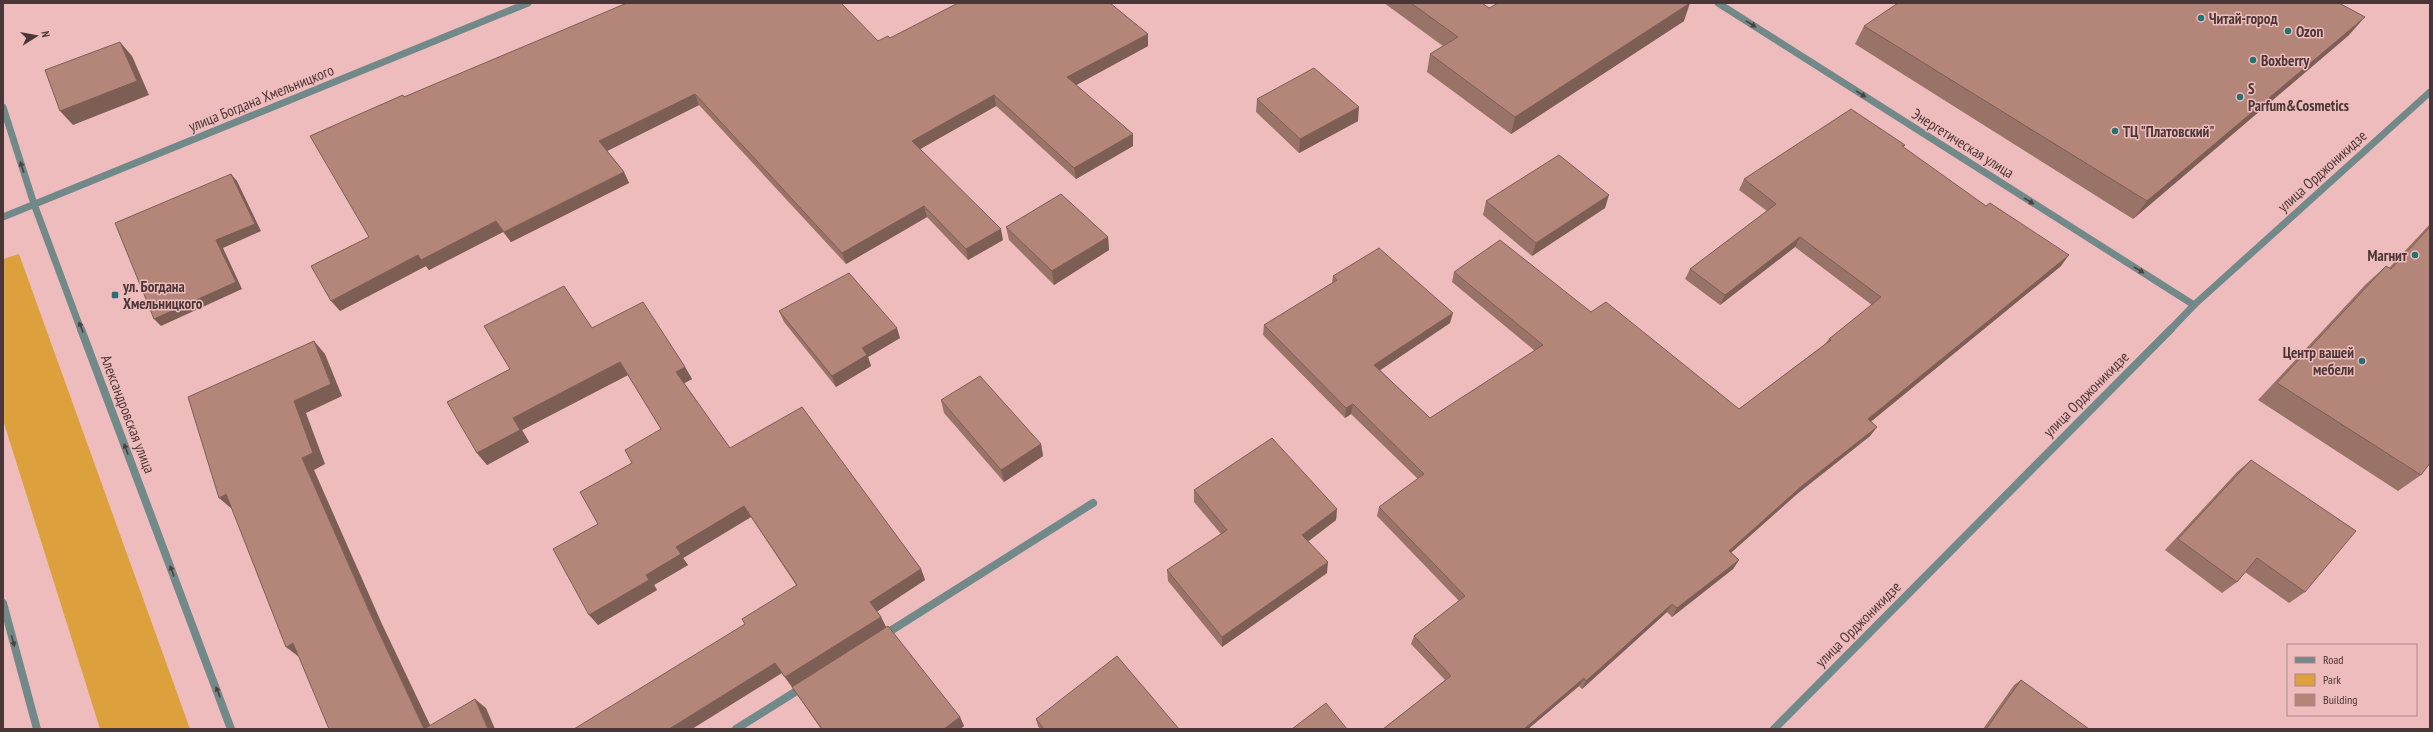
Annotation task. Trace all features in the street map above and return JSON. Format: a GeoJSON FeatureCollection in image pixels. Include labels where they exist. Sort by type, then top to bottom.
{"type":"FeatureCollection","features":[{"type":"Feature","properties":{"kind":"street","name":"улица Богдана Хмельницкого"},"geometry":{"type":"LineString","coordinates":[[3,217],[528,3]]}},
{"type":"Feature","properties":{"kind":"street","name":"Энергетическая улица"},"geometry":{"type":"LineString","coordinates":[[1718,3],[2194,305]]}},
{"type":"Feature","properties":{"kind":"street","name":"улица Орджоникидзе"},"geometry":{"type":"LineString","coordinates":[[1774,729],[2194,305],[2430,92]]}},
{"type":"Feature","properties":{"kind":"street","name":"Александровская улица"},"geometry":{"type":"LineString","coordinates":[[3,107],[34,204],[231,729]]}},
{"type":"Feature","properties":{"kind":"street"},"geometry":{"type":"LineString","coordinates":[[877,639],[1092,503]]}},
{"type":"Feature","properties":{"kind":"street"},"geometry":{"type":"LineString","coordinates":[[3,603],[37,729]]}},
{"type":"Feature","properties":{"kind":"street"},"geometry":{"type":"LineString","coordinates":[[736,729],[810,682]]}},
{"type":"Feature","properties":{"kind":"green space"},"geometry":{"type":"Polygon","coordinates":[[[19,254],[190,729],[100,729],[3,420],[3,259],[19,254]]]}},
{"type":"Feature","properties":{"kind":"building"},"geometry":{"type":"Polygon","coordinates":[[[627,3],[841,3],[878,41],[888,36],[890,38],[958,3],[1110,3],[1148,34],[1067,77],[1133,134],[1074,168],[994,95],[912,141],[1001,229],[966,249],[924,206],[842,253],[695,94],[599,141],[624,172],[504,232],[496,221],[421,260],[418,255],[331,301],[311,266],[369,237],[310,136],[403,95],[404,97],[627,3]]]}},
{"type":"Feature","properties":{"kind":"building"},"geometry":{"type":"Polygon","coordinates":[[[1411,3],[1482,3],[1489,8],[1498,3],[1690,3],[1515,117],[1430,54],[1458,37],[1411,3]]]}},
{"type":"Feature","properties":{"kind":"building","name":"ТЦ \"Платовский\""},"geometry":{"type":"Polygon","coordinates":[[[1898,3],[2339,3],[2365,17],[2147,201],[1864,26],[1898,3]]]}},
{"type":"Feature","properties":{"kind":"building"},"geometry":{"type":"Polygon","coordinates":[[[120,42],[137,81],[60,111],[45,70],[120,42]]]}},
{"type":"Feature","properties":{"kind":"building"},"geometry":{"type":"Polygon","coordinates":[[[1314,68],[1359,107],[1300,139],[1257,99],[1314,68]]]}},
{"type":"Feature","properties":{"kind":"building"},"geometry":{"type":"Polygon","coordinates":[[[1851,109],[1905,145],[1902,146],[1986,206],[1990,203],[2069,255],[1868,419],[1877,427],[1803,485],[1729,551],[1739,560],[1677,608],[1672,604],[1586,681],[1584,678],[1524,729],[1383,729],[1451,676],[1414,636],[1465,596],[1379,507],[1424,474],[1353,404],[1346,408],[1264,325],[1337,280],[1333,276],[1379,248],[1453,313],[1374,365],[1430,418],[1543,345],[1454,272],[1500,240],[1591,312],[1606,302],[1739,409],[1831,340],[1829,339],[1881,297],[1800,237],[1725,295],[1690,269],[1776,204],[1744,179],[1851,109]]]}},
{"type":"Feature","properties":{"kind":"building"},"geometry":{"type":"Polygon","coordinates":[[[1559,155],[1609,195],[1536,243],[1486,201],[1559,155]]]}},
{"type":"Feature","properties":{"kind":"building"},"geometry":{"type":"Polygon","coordinates":[[[231,174],[255,224],[216,240],[236,282],[154,319],[115,223],[231,174]]]}},
{"type":"Feature","properties":{"kind":"building"},"geometry":{"type":"Polygon","coordinates":[[[1061,194],[1108,237],[1052,271],[1006,227],[1061,194]]]}},
{"type":"Feature","properties":{"kind":"building","name":"Центр вашей мебели"},"geometry":{"type":"Polygon","coordinates":[[[2430,227],[2430,463],[2421,475],[2277,383],[2386,266],[2391,269],[2430,227]]]}},
{"type":"Feature","properties":{"kind":"building"},"geometry":{"type":"Polygon","coordinates":[[[849,273],[897,328],[862,348],[867,355],[832,376],[779,311],[849,273]]]}},
{"type":"Feature","properties":{"kind":"building"},"geometry":{"type":"Polygon","coordinates":[[[564,286],[592,328],[643,302],[685,367],[676,372],[730,448],[802,407],[921,569],[870,602],[881,617],[785,677],[775,663],[669,729],[574,729],[745,624],[742,619],[797,585],[744,506],[676,547],[681,554],[646,575],[649,580],[589,615],[553,549],[598,524],[580,492],[632,463],[625,450],[661,429],[620,362],[513,418],[520,430],[477,453],[447,402],[510,369],[484,326],[564,286]]]}},
{"type":"Feature","properties":{"kind":"building"},"geometry":{"type":"Polygon","coordinates":[[[314,341],[331,384],[294,401],[313,453],[302,458],[370,613],[424,729],[329,729],[293,643],[286,647],[226,494],[219,498],[188,397],[314,341]]]}},
{"type":"Feature","properties":{"kind":"building"},"geometry":{"type":"Polygon","coordinates":[[[980,376],[1041,444],[1001,470],[941,400],[980,376]]]}},
{"type":"Feature","properties":{"kind":"building"},"geometry":{"type":"Polygon","coordinates":[[[1272,438],[1337,509],[1302,535],[1328,562],[1222,637],[1167,570],[1227,530],[1194,490],[1272,438]]]}},
{"type":"Feature","properties":{"kind":"building"},"geometry":{"type":"Polygon","coordinates":[[[2251,460],[2356,531],[2305,592],[2257,558],[2237,582],[2178,539],[2251,460]]]}},
{"type":"Feature","properties":{"kind":"building"},"geometry":{"type":"Polygon","coordinates":[[[888,626],[960,717],[944,729],[822,729],[792,687],[888,626]]]}},
{"type":"Feature","properties":{"kind":"building"},"geometry":{"type":"Polygon","coordinates":[[[1117,656],[1179,729],[1044,729],[1036,719],[1117,656]]]}},
{"type":"Feature","properties":{"kind":"building"},"geometry":{"type":"Polygon","coordinates":[[[2021,680],[2089,729],[1986,729],[2021,680]]]}},
{"type":"Feature","properties":{"kind":"building"},"geometry":{"type":"Polygon","coordinates":[[[475,699],[488,729],[424,729],[475,699]]]}},
{"type":"Feature","properties":{"kind":"building"},"geometry":{"type":"Polygon","coordinates":[[[1326,703],[1347,729],[1292,729],[1326,703]]]}},
{"type":"Feature","properties":{"kind":"place","name":"Читай-город"},"geometry":{"type":"Point","coordinates":[2201,18]}},
{"type":"Feature","properties":{"kind":"place","name":"Ozon"},"geometry":{"type":"Point","coordinates":[2288,31]}},
{"type":"Feature","properties":{"kind":"place","name":"Boxberry"},"geometry":{"type":"Point","coordinates":[2253,60]}},
{"type":"Feature","properties":{"kind":"place","name":"S Parfum&Cosmetics"},"geometry":{"type":"Point","coordinates":[2240,97]}},
{"type":"Feature","properties":{"kind":"place","name":"ТЦ \"Платовский\""},"geometry":{"type":"Point","coordinates":[2115,131]}},
{"type":"Feature","properties":{"kind":"place","name":"Магнит"},"geometry":{"type":"Point","coordinates":[2415,255]}},
{"type":"Feature","properties":{"kind":"place","name":"ул. Богдана Хмельницкого"},"geometry":{"type":"Point","coordinates":[115,295]}},
{"type":"Feature","properties":{"kind":"place","name":"Центр вашей мебели"},"geometry":{"type":"Point","coordinates":[2362,361]}}]}
